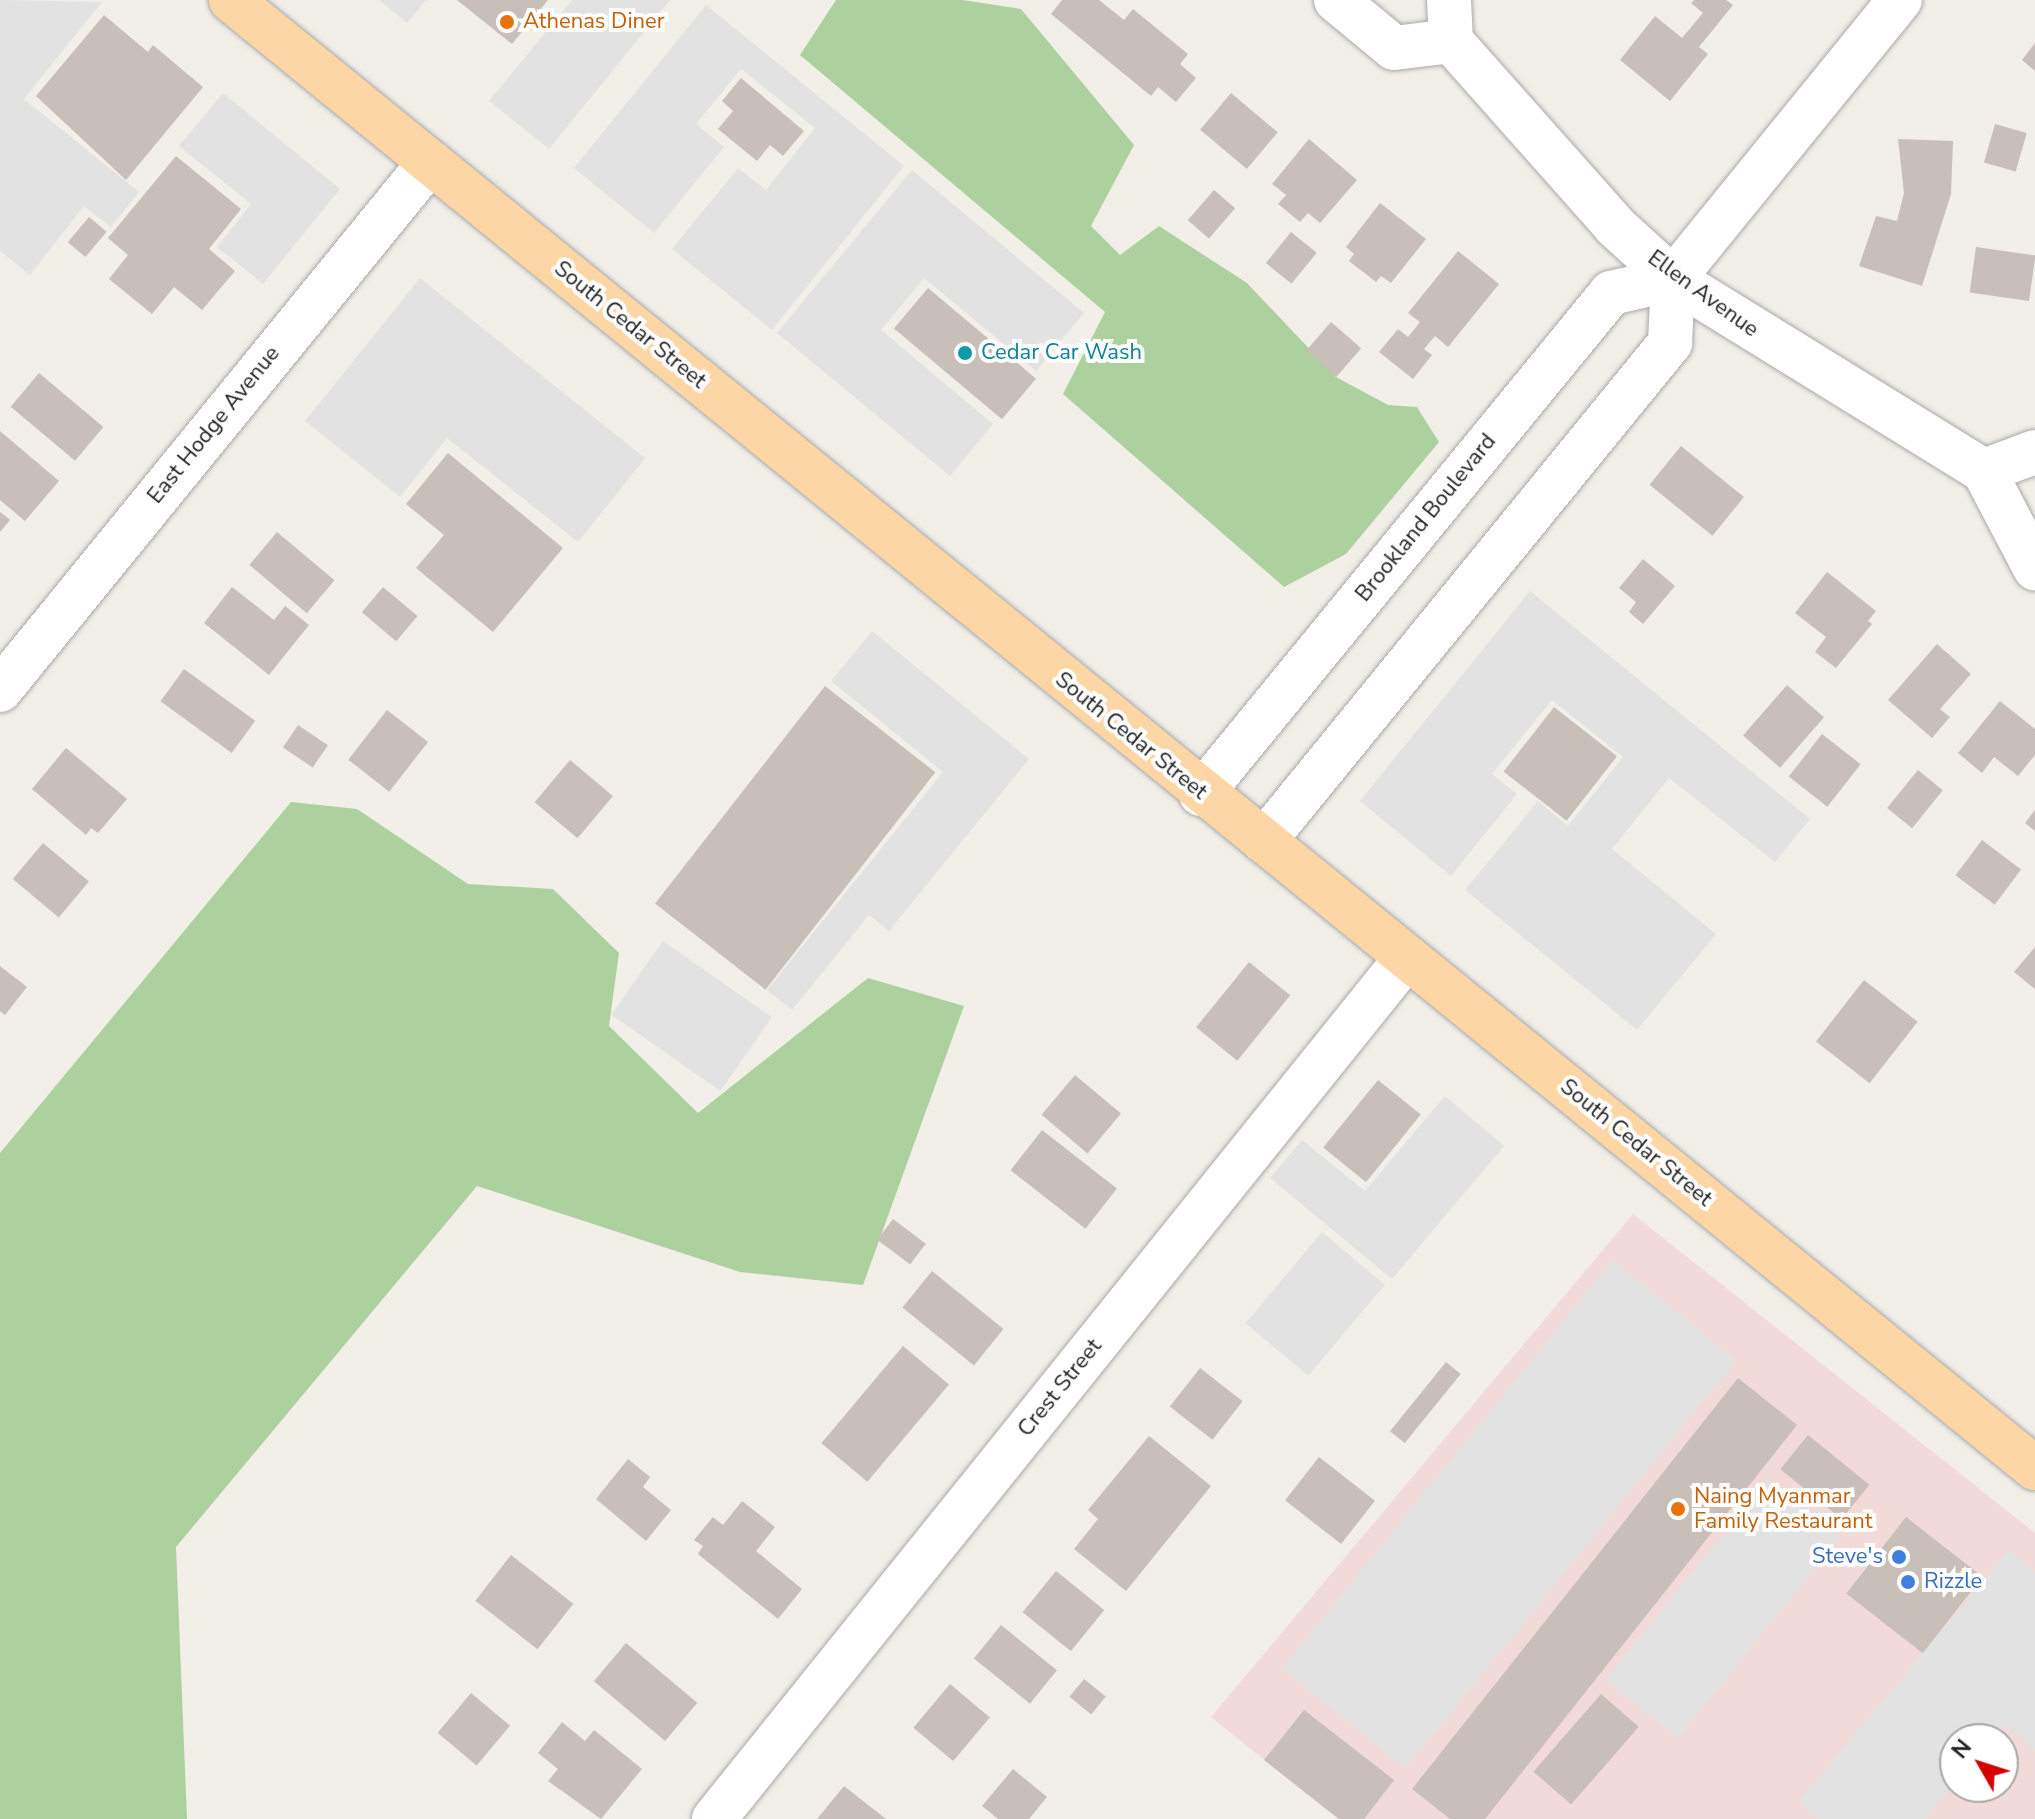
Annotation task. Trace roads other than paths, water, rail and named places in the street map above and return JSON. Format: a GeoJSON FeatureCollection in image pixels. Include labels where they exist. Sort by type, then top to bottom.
{"type":"FeatureCollection","features":[{"type":"Feature","properties":{"kind":"main road","name":"South Cedar Street"},"geometry":{"type":"LineString","coordinates":[[231,0],[1201,794],[1264,841],[2035,1468]]}},
{"type":"Feature","properties":{"kind":"street","name":"Ellen Avenue"},"geometry":{"type":"LineString","coordinates":[[1336,0],[1394,48],[1450,21],[1615,226],[1673,279],[1984,471]]}},
{"type":"Feature","properties":{"kind":"street"},"geometry":{"type":"LineString","coordinates":[[1264,841],[1670,343],[1673,279],[1900,0]]}},
{"type":"Feature","properties":{"kind":"street","name":"East Hodge Avenue"},"geometry":{"type":"LineString","coordinates":[[0,690],[430,162]]}},
{"type":"Feature","properties":{"kind":"street","name":"Brookland Boulevard"},"geometry":{"type":"LineString","coordinates":[[1201,794],[1611,293],[1673,279]]}},
{"type":"Feature","properties":{"kind":"street"},"geometry":{"type":"LineString","coordinates":[[2035,452],[1984,471],[2035,568]]}},
{"type":"Feature","properties":{"kind":"street","name":"Crest Street"},"geometry":{"type":"LineString","coordinates":[[714,1819],[1407,957]]}},
{"type":"Feature","properties":{"kind":"place","name":"Athenas Diner"},"geometry":{"type":"Point","coordinates":[507,22]}},
{"type":"Feature","properties":{"kind":"place","name":"Cedar Car Wash"},"geometry":{"type":"Point","coordinates":[965,353]}},
{"type":"Feature","properties":{"kind":"place","name":"Naing Myanmar Family Restaurant"},"geometry":{"type":"Point","coordinates":[1678,1509]}},
{"type":"Feature","properties":{"kind":"place","name":"Steve's"},"geometry":{"type":"Point","coordinates":[1899,1557]}},
{"type":"Feature","properties":{"kind":"place","name":"Rizzle"},"geometry":{"type":"Point","coordinates":[1908,1582]}}]}
